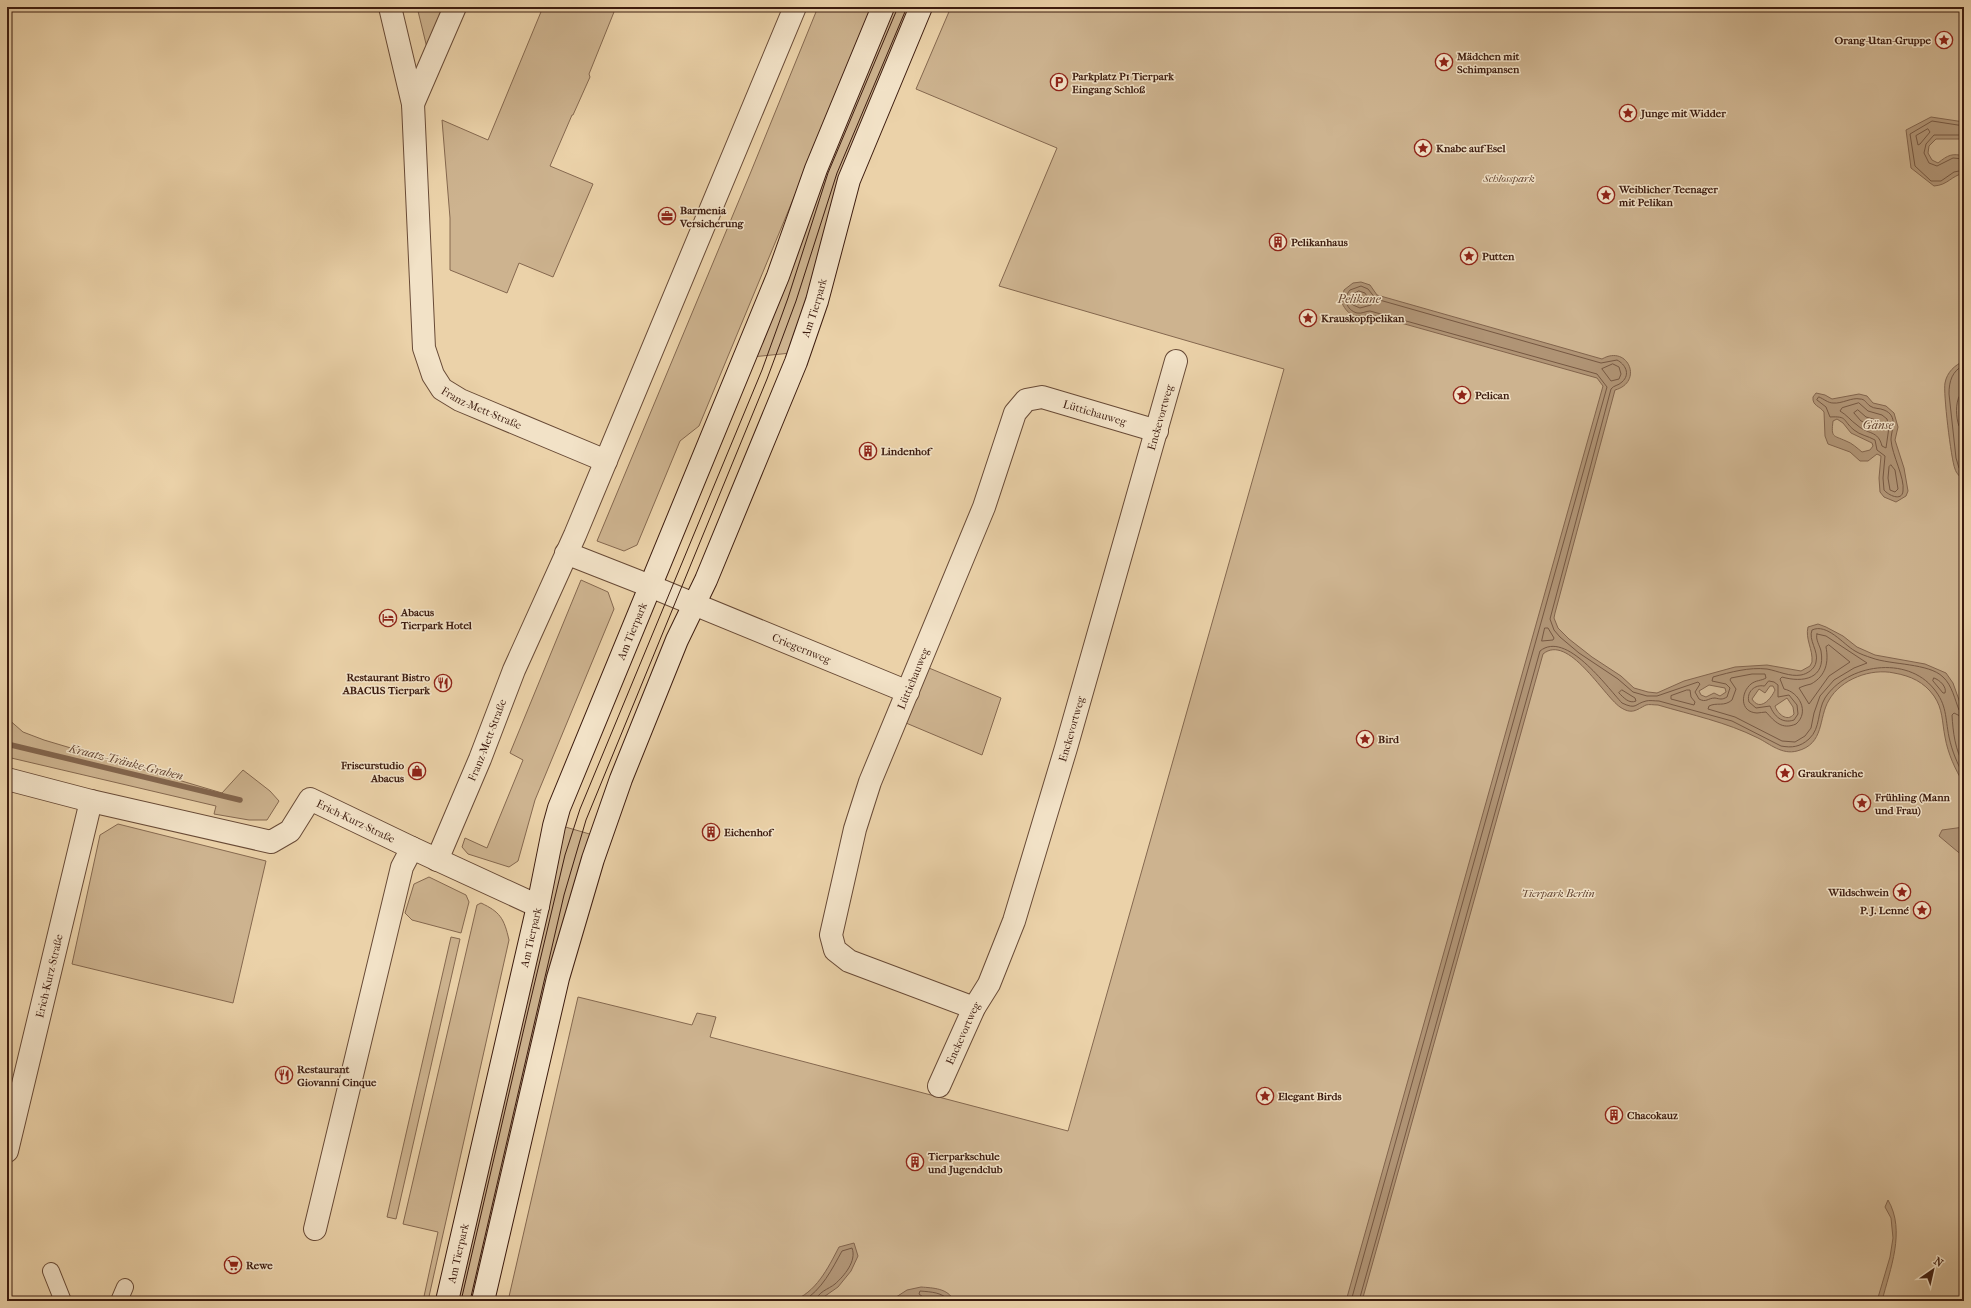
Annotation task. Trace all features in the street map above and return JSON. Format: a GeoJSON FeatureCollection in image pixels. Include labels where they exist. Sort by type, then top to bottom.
{"type":"FeatureCollection","features":[{"type":"Feature","properties":{"kind":"street","name":"Franz-Mett-Straße"},"geometry":{"type":"LineString","coordinates":[[390,7],[413,104],[424,348],[433,375],[442,389],[460,400],[606,460],[514,670],[480,759],[437,860]]}},
{"type":"Feature","properties":{"kind":"street","name":"Franz-Mett-Straße"},"geometry":{"type":"LineString","coordinates":[[413,104],[455,7]]}},
{"type":"Feature","properties":{"kind":"street"},"geometry":{"type":"LineString","coordinates":[[606,460],[795,7]]}},
{"type":"Feature","properties":{"kind":"street","name":"Am Tierpark"},"geometry":{"type":"LineString","coordinates":[[447,1301],[538,906],[559,808],[778,276],[816,169],[883,7]]}},
{"type":"Feature","properties":{"kind":"street","name":"Am Tierpark"},"geometry":{"type":"LineString","coordinates":[[483,1301],[558,978],[572,924],[593,859],[621,779],[678,640],[695,605],[805,338],[849,180],[921,7]]}},
{"type":"Feature","properties":{"kind":"street","name":"Enckevortweg"},"geometry":{"type":"LineString","coordinates":[[939,1086],[974,1008],[989,984],[1014,921],[1176,362]]}},
{"type":"Feature","properties":{"kind":"street","name":"Lüttichauweg"},"geometry":{"type":"LineString","coordinates":[[974,1008],[849,962],[835,950],[831,935],[855,829],[870,782],[984,507],[1015,413],[1026,400],[1042,397],[1157,431]]}},
{"type":"Feature","properties":{"kind":"street"},"geometry":{"type":"LineString","coordinates":[[566,554],[695,605]]}},
{"type":"Feature","properties":{"kind":"street","name":"Criegernweg"},"geometry":{"type":"LineString","coordinates":[[695,605],[908,692]]}},
{"type":"Feature","properties":{"kind":"street","name":"Erich-Kurz-Straße"},"geometry":{"type":"LineString","coordinates":[[7,779],[91,801],[272,842],[290,832],[310,799],[437,860],[538,906]]}},
{"type":"Feature","properties":{"kind":"street","name":"Erich-Kurz-Straße"},"geometry":{"type":"LineString","coordinates":[[7,1151],[91,801]]}},
{"type":"Feature","properties":{"kind":"street"},"geometry":{"type":"LineString","coordinates":[[315,1228],[402,867],[412,848]]}},
{"type":"Feature","properties":{"kind":"street"},"geometry":{"type":"LineString","coordinates":[[51,1271],[63,1301]]}},
{"type":"Feature","properties":{"kind":"green space"},"geometry":{"type":"Polygon","coordinates":[[[417,7],[447,7],[428,52],[417,7]]]}},
{"type":"Feature","properties":{"kind":"green space"},"geometry":{"type":"Polygon","coordinates":[[[543,7],[616,7],[589,74],[590,77],[550,166],[593,184],[553,277],[519,263],[507,293],[450,270],[450,218],[442,120],[488,140],[543,7]]]}},
{"type":"Feature","properties":{"kind":"green space"},"geometry":{"type":"Polygon","coordinates":[[[818,7],[873,7],[699,426],[680,441],[637,545],[624,551],[597,541],[750,174],[818,7]]]}},
{"type":"Feature","properties":{"kind":"green space"},"geometry":{"type":"Polygon","coordinates":[[[891,7],[912,7],[807,303],[791,353],[752,357],[891,7]]]}},
{"type":"Feature","properties":{"kind":"green space","name":"Tierpark Berlin"},"geometry":{"type":"Polygon","coordinates":[[[951,7],[1964,7],[1964,1301],[508,1301],[578,997],[692,1025],[697,1013],[716,1017],[710,1037],[1068,1131],[1284,369],[999,286],[1057,148],[916,89],[951,7]]]}},
{"type":"Feature","properties":{"kind":"green space"},"geometry":{"type":"Polygon","coordinates":[[[581,580],[608,592],[614,609],[535,800],[518,861],[509,867],[468,854],[462,847],[465,838],[487,848],[523,760],[510,753],[581,580]]]}},
{"type":"Feature","properties":{"kind":"green space"},"geometry":{"type":"Polygon","coordinates":[[[929,668],[1001,698],[982,755],[906,723],[929,668]]]}},
{"type":"Feature","properties":{"kind":"green space"},"geometry":{"type":"Polygon","coordinates":[[[7,718],[23,732],[44,740],[222,793],[243,770],[270,791],[279,801],[267,820],[249,820],[214,814],[216,806],[7,757],[7,718]]]}},
{"type":"Feature","properties":{"kind":"green space"},"geometry":{"type":"Polygon","coordinates":[[[118,824],[266,861],[233,1003],[72,964],[100,835],[118,824]]]}},
{"type":"Feature","properties":{"kind":"green space"},"geometry":{"type":"Polygon","coordinates":[[[562,826],[593,835],[475,1301],[456,1301],[562,826]]]}},
{"type":"Feature","properties":{"kind":"green space"},"geometry":{"type":"Polygon","coordinates":[[[429,877],[466,895],[469,902],[461,933],[412,920],[405,913],[414,884],[429,877]]]}},
{"type":"Feature","properties":{"kind":"green space"},"geometry":{"type":"Polygon","coordinates":[[[481,903],[493,909],[497,913],[503,921],[509,940],[428,1301],[423,1301],[438,1232],[403,1224],[477,905],[481,903]]]}},
{"type":"Feature","properties":{"kind":"green space"},"geometry":{"type":"Polygon","coordinates":[[[451,937],[460,939],[396,1219],[387,1217],[451,937]]]}},
{"type":"Feature","properties":{"kind":"water"},"geometry":{"type":"Polygon","coordinates":[[[1931,117],[1964,122],[1964,139],[1936,139],[1929,146],[1928,153],[1932,160],[1938,163],[1950,155],[1964,156],[1964,173],[1943,184],[1934,186],[1911,168],[1906,130],[1931,117]]]}},
{"type":"Feature","properties":{"kind":"water","name":"Pelikane"},"geometry":{"type":"Polygon","coordinates":[[[1361,282],[1370,285],[1377,295],[1602,359],[1611,356],[1619,356],[1625,360],[1629,366],[1629,380],[1624,386],[1615,390],[1554,618],[1558,628],[1569,639],[1592,657],[1621,676],[1634,688],[1657,693],[1684,681],[1735,667],[1767,665],[1801,671],[1810,666],[1812,662],[1807,631],[1808,627],[1818,624],[1843,636],[1857,647],[1875,655],[1925,664],[1946,673],[1953,683],[1964,714],[1964,784],[1948,749],[1941,711],[1937,701],[1926,687],[1917,680],[1906,676],[1894,673],[1876,672],[1857,677],[1841,686],[1829,700],[1817,737],[1812,743],[1806,748],[1786,752],[1746,732],[1709,719],[1658,705],[1646,705],[1634,711],[1628,711],[1620,707],[1574,658],[1563,652],[1553,650],[1543,654],[1362,1301],[1346,1301],[1603,386],[1597,378],[1369,314],[1357,316],[1350,314],[1342,303],[1344,290],[1353,283],[1361,282]],[[1709,685],[1699,691],[1701,695],[1706,697],[1714,693],[1720,696],[1726,692],[1725,688],[1709,685]],[[1770,686],[1765,693],[1759,689],[1752,699],[1758,704],[1765,703],[1775,690],[1773,686],[1770,686]],[[1787,698],[1775,706],[1780,714],[1785,717],[1791,717],[1794,714],[1793,707],[1787,698]]]}},
{"type":"Feature","properties":{"kind":"water"},"geometry":{"type":"Polygon","coordinates":[[[1964,361],[1964,395],[1961,405],[1961,416],[1964,436],[1964,481],[1956,472],[1951,453],[1945,399],[1945,383],[1950,372],[1964,361]]]}},
{"type":"Feature","properties":{"kind":"water","name":"Gänse"},"geometry":{"type":"Polygon","coordinates":[[[1816,393],[1825,395],[1832,399],[1859,394],[1867,396],[1873,403],[1886,406],[1894,413],[1898,427],[1895,440],[1904,468],[1908,491],[1906,496],[1896,502],[1884,497],[1880,492],[1879,478],[1881,456],[1877,454],[1868,461],[1860,461],[1850,452],[1828,444],[1825,436],[1824,412],[1815,404],[1813,397],[1816,393]],[[1837,419],[1833,421],[1832,430],[1836,437],[1850,443],[1862,452],[1870,450],[1873,446],[1872,443],[1851,433],[1843,423],[1837,419]]]}},
{"type":"Feature","properties":{"kind":"water"},"geometry":{"type":"Polygon","coordinates":[[[1964,827],[1964,857],[1939,836],[1942,830],[1964,827]]]}},
{"type":"Feature","properties":{"kind":"water"},"geometry":{"type":"Polygon","coordinates":[[[1888,1200],[1896,1224],[1895,1250],[1882,1301],[1877,1301],[1890,1257],[1893,1238],[1891,1218],[1885,1207],[1888,1200]]]}},
{"type":"Feature","properties":{"kind":"water"},"geometry":{"type":"Polygon","coordinates":[[[854,1243],[858,1256],[851,1271],[838,1287],[818,1301],[792,1301],[808,1292],[815,1286],[826,1271],[839,1247],[854,1243]]]}},
{"type":"Feature","properties":{"kind":"water"},"geometry":{"type":"Polygon","coordinates":[[[921,1287],[935,1288],[944,1291],[948,1293],[954,1301],[924,1301],[914,1299],[890,1301],[907,1290],[921,1287]]]}},
{"type":"Feature","properties":{"kind":"waterway","name":"Kraatz-Tränke-Graben"},"geometry":{"type":"LineString","coordinates":[[7,744],[240,800]]}},
{"type":"Feature","properties":{"kind":"tram line"},"geometry":{"type":"LineString","coordinates":[[461,1301],[565,855],[580,809],[762,370],[788,298],[828,173],[898,7]]}},
{"type":"Feature","properties":{"kind":"tram line"},"geometry":{"type":"LineString","coordinates":[[470,1301],[564,895],[586,820],[767,379],[796,301],[837,173],[907,7]]}},
{"type":"Feature","properties":{"kind":"place","name":"Orang-Utan-Gruppe"},"geometry":{"type":"Point","coordinates":[1944,40]}},
{"type":"Feature","properties":{"kind":"place","name":"Mädchen mit Schimpansen"},"geometry":{"type":"Point","coordinates":[1444,62]}},
{"type":"Feature","properties":{"kind":"place","name":"Parkplatz P1 Tierpark Eingang Schloß"},"geometry":{"type":"Point","coordinates":[1059,82]}},
{"type":"Feature","properties":{"kind":"place","name":"Junge mit Widder"},"geometry":{"type":"Point","coordinates":[1628,113]}},
{"type":"Feature","properties":{"kind":"place","name":"Knabe auf Esel"},"geometry":{"type":"Point","coordinates":[1423,148]}},
{"type":"Feature","properties":{"kind":"place","name":"Weiblicher Teenager mit Pelikan"},"geometry":{"type":"Point","coordinates":[1606,195]}},
{"type":"Feature","properties":{"kind":"place","name":"Barmenia Versicherung"},"geometry":{"type":"Point","coordinates":[667,216]}},
{"type":"Feature","properties":{"kind":"place","name":"Pelikanhaus"},"geometry":{"type":"Point","coordinates":[1278,242]}},
{"type":"Feature","properties":{"kind":"place","name":"Putten"},"geometry":{"type":"Point","coordinates":[1469,256]}},
{"type":"Feature","properties":{"kind":"place","name":"Krauskopfpelikan"},"geometry":{"type":"Point","coordinates":[1308,318]}},
{"type":"Feature","properties":{"kind":"place","name":"Pelican"},"geometry":{"type":"Point","coordinates":[1462,395]}},
{"type":"Feature","properties":{"kind":"place","name":"Lindenhof"},"geometry":{"type":"Point","coordinates":[868,451]}},
{"type":"Feature","properties":{"kind":"place","name":"Abacus Tierpark Hotel"},"geometry":{"type":"Point","coordinates":[388,618]}},
{"type":"Feature","properties":{"kind":"place","name":"Restaurant Bistro ABACUS Tierpark"},"geometry":{"type":"Point","coordinates":[443,683]}},
{"type":"Feature","properties":{"kind":"place","name":"Bird"},"geometry":{"type":"Point","coordinates":[1365,739]}},
{"type":"Feature","properties":{"kind":"place","name":"Friseurstudio Abacus"},"geometry":{"type":"Point","coordinates":[417,771]}},
{"type":"Feature","properties":{"kind":"place","name":"Graukraniche"},"geometry":{"type":"Point","coordinates":[1785,773]}},
{"type":"Feature","properties":{"kind":"place","name":"Frühling (Mann und Frau)"},"geometry":{"type":"Point","coordinates":[1862,803]}},
{"type":"Feature","properties":{"kind":"place","name":"Eichenhof"},"geometry":{"type":"Point","coordinates":[711,832]}},
{"type":"Feature","properties":{"kind":"place","name":"Wildschwein"},"geometry":{"type":"Point","coordinates":[1902,892]}},
{"type":"Feature","properties":{"kind":"place","name":"P. J. Lenné"},"geometry":{"type":"Point","coordinates":[1922,910]}},
{"type":"Feature","properties":{"kind":"place","name":"Restaurant Giovanni Cinque"},"geometry":{"type":"Point","coordinates":[284,1075]}},
{"type":"Feature","properties":{"kind":"place","name":"Elegant Birds"},"geometry":{"type":"Point","coordinates":[1265,1096]}},
{"type":"Feature","properties":{"kind":"place","name":"Chacokauz"},"geometry":{"type":"Point","coordinates":[1614,1115]}},
{"type":"Feature","properties":{"kind":"place","name":"Tierparkschule und Jugendclub"},"geometry":{"type":"Point","coordinates":[915,1162]}},
{"type":"Feature","properties":{"kind":"place","name":"Rewe"},"geometry":{"type":"Point","coordinates":[233,1265]}},
{"type":"Feature","properties":{"kind":"park label","name":"Schlosspark"},"geometry":{"type":"Point","coordinates":[1509,178]}}]}
